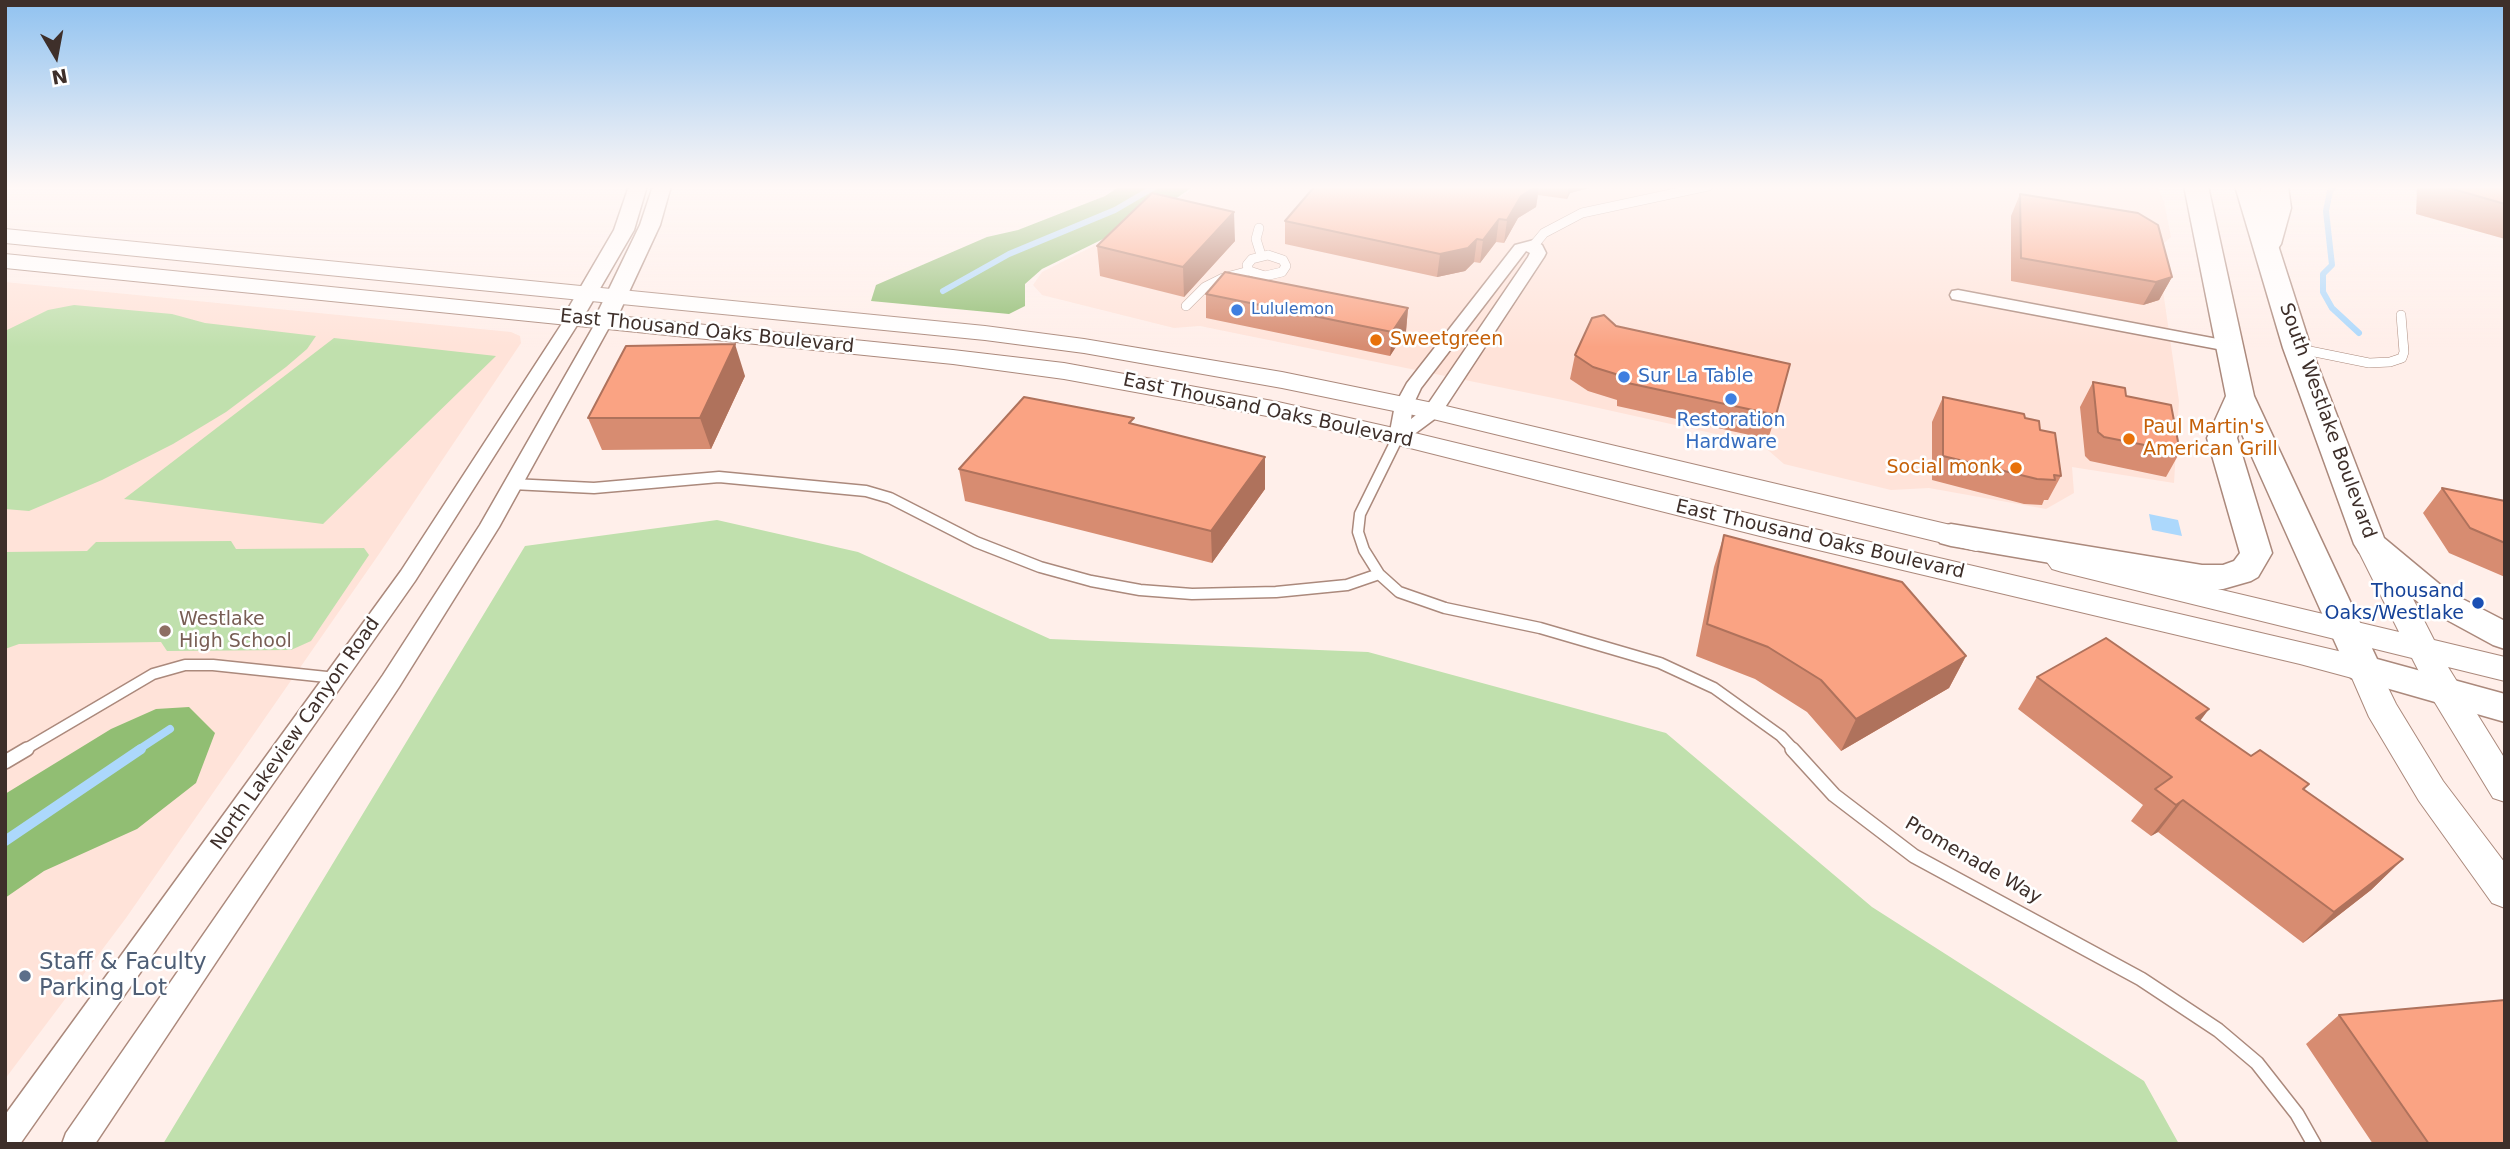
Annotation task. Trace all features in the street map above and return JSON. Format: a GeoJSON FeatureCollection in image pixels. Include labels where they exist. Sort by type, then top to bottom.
{"type":"FeatureCollection","features":[{"type":"Feature","properties":{"kind":"highway"},"geometry":{"type":"LineString","coordinates":[[2267,244],[2268,240]]}},
{"type":"Feature","properties":{"kind":"main road","name":"East Thousand Oaks Boulevard"},"geometry":{"type":"LineString","coordinates":[[41,240],[985,332],[1202,365],[1433,411],[2505,670]]}},
{"type":"Feature","properties":{"kind":"main road"},"geometry":{"type":"LineString","coordinates":[[2207,240],[2241,396],[2381,708],[2431,791],[2505,892]]}},
{"type":"Feature","properties":{"kind":"main road","name":"South Westlake Boulevard"},"geometry":{"type":"LineString","coordinates":[[2266,240],[2297,348],[2370,544],[2445,692],[2505,788]]}},
{"type":"Feature","properties":{"kind":"main road","name":"East Thousand Oaks Boulevard"},"geometry":{"type":"LineString","coordinates":[[5,261],[1063,371],[1270,408],[2300,652],[2505,708]]}},
{"type":"Feature","properties":{"kind":"main road"},"geometry":{"type":"LineString","coordinates":[[1951,535],[2064,552],[2202,578],[2239,573],[2246,569],[2256,553],[2222,438],[2241,396]]}},
{"type":"Feature","properties":{"kind":"main road"},"geometry":{"type":"LineString","coordinates":[[2370,544],[2437,600],[2505,636]]}},
{"type":"Feature","properties":{"kind":"street"},"geometry":{"type":"LineString","coordinates":[[573,319],[619,240]]}},
{"type":"Feature","properties":{"kind":"street"},"geometry":{"type":"LineString","coordinates":[[77,1144],[391,681],[489,527],[604,322],[643,240]]}},
{"type":"Feature","properties":{"kind":"street","name":"Promenade Way"},"geometry":{"type":"LineString","coordinates":[[1535,244],[1538,253],[1536,257],[1433,411],[1398,437],[1404,405],[1413,387],[1521,248],[1535,244]]}},
{"type":"Feature","properties":{"kind":"street"},"geometry":{"type":"LineString","coordinates":[[1958,295],[2228,346]]}},
{"type":"Feature","properties":{"kind":"street","name":"North Lakeview Canyon Road"},"geometry":{"type":"LineString","coordinates":[[5,1140],[408,576],[573,319]]}},
{"type":"Feature","properties":{"kind":"lane"},"geometry":{"type":"LineString","coordinates":[[1256,240],[1261,256]]}},
{"type":"Feature","properties":{"kind":"lane"},"geometry":{"type":"LineString","coordinates":[[1535,244],[1539,240]]}},
{"type":"Feature","properties":{"kind":"lane"},"geometry":{"type":"LineString","coordinates":[[1186,306],[1205,287],[1223,278],[1249,271],[1265,276],[1279,274],[1285,270],[1286,263],[1279,258],[1261,256],[1248,262],[1249,271]]}},
{"type":"Feature","properties":{"kind":"lane"},"geometry":{"type":"LineString","coordinates":[[2297,348],[2369,363],[2390,362],[2402,358],[2404,352],[2401,315]]}},
{"type":"Feature","properties":{"kind":"lane","name":"Promenade Way"},"geometry":{"type":"LineString","coordinates":[[1398,437],[1360,514],[1358,531],[1364,550],[1379,574],[1399,592],[1445,608],[1540,628],[1660,663],[1714,688],[1782,736],[1834,795],[1914,856],[2141,979],[2218,1030],[2257,1063],[2297,1114],[2314,1144]]}},
{"type":"Feature","properties":{"kind":"lane"},"geometry":{"type":"LineString","coordinates":[[512,484],[594,488],[719,477],[866,491],[890,498],[976,542],[1040,567],[1091,581],[1140,590],[1192,594],[1276,592],[1348,585],[1379,574]]}},
{"type":"Feature","properties":{"kind":"lane"},"geometry":{"type":"LineString","coordinates":[[5,762],[153,674],[186,666],[213,665],[336,678]]}},
{"type":"Feature","properties":{"kind":"shaded area"},"geometry":{"type":"Polygon","coordinates":[[[1106,240],[2168,240],[2157,249],[2179,401],[2174,483],[2072,467],[2074,493],[2046,509],[1929,488],[1891,490],[1784,464],[1761,444],[1558,399],[1200,326],[1174,328],[1042,295],[1033,285],[1042,272],[1106,240]]]}},
{"type":"Feature","properties":{"kind":"shaded area","name":"Westlake High School"},"geometry":{"type":"Polygon","coordinates":[[[5,282],[511,332],[520,336],[521,343],[379,554],[126,918],[5,1079],[5,282]]]}},
{"type":"Feature","properties":{"kind":"green space"},"geometry":{"type":"Polygon","coordinates":[[[981,240],[1102,240],[1042,269],[1025,284],[1025,306],[1009,314],[871,301],[876,285],[981,240]]]}},
{"type":"Feature","properties":{"kind":"green space"},"geometry":{"type":"Polygon","coordinates":[[[74,305],[172,314],[205,323],[316,336],[307,349],[286,367],[226,412],[173,444],[102,480],[29,511],[5,509],[5,331],[48,310],[74,305]]]}},
{"type":"Feature","properties":{"kind":"green space"},"geometry":{"type":"Polygon","coordinates":[[[334,338],[496,356],[323,524],[124,499],[334,338]]]}},
{"type":"Feature","properties":{"kind":"green space"},"geometry":{"type":"Polygon","coordinates":[[[717,520],[858,552],[1050,639],[1368,652],[1666,733],[1872,907],[2144,1081],[2179,1144],[163,1144],[525,546],[717,520]]]}},
{"type":"Feature","properties":{"kind":"green space"},"geometry":{"type":"Polygon","coordinates":[[[231,541],[236,549],[364,548],[369,555],[311,641],[291,650],[167,651],[161,642],[19,644],[5,649],[5,552],[87,551],[96,542],[231,541]]]}},
{"type":"Feature","properties":{"kind":"green space"},"geometry":{"type":"Polygon","coordinates":[[[189,707],[215,733],[196,783],[137,829],[44,871],[5,898],[5,794],[111,729],[156,709],[189,707]]]}},
{"type":"Feature","properties":{"kind":"water"},"geometry":{"type":"Polygon","coordinates":[[[2149,514],[2178,520],[2182,536],[2152,530],[2149,514]]]}},
{"type":"Feature","properties":{"kind":"building"},"geometry":{"type":"Polygon","coordinates":[[[1104,240],[1208,240],[1183,267],[1097,246],[1104,240]]]}},
{"type":"Feature","properties":{"kind":"building"},"geometry":{"type":"Polygon","coordinates":[[[1372,240],[1476,240],[1468,248],[1440,254],[1372,240]]]}},
{"type":"Feature","properties":{"kind":"building"},"geometry":{"type":"Polygon","coordinates":[[[2021,240],[2162,240],[2172,277],[2156,282],[2021,258],[2021,240]]]}},
{"type":"Feature","properties":{"kind":"building"},"geometry":{"type":"Polygon","coordinates":[[[1225,272],[1408,308],[1392,332],[1206,294],[1225,272]]]}},
{"type":"Feature","properties":{"kind":"building"},"geometry":{"type":"Polygon","coordinates":[[[1604,315],[1616,326],[1790,364],[1776,415],[1623,382],[1622,376],[1593,367],[1575,355],[1592,318],[1604,315]]]}},
{"type":"Feature","properties":{"kind":"building"},"geometry":{"type":"Polygon","coordinates":[[[735,344],[700,418],[588,418],[626,346],[735,344]]]}},
{"type":"Feature","properties":{"kind":"building"},"geometry":{"type":"Polygon","coordinates":[[[2093,382],[2125,388],[2126,396],[2171,405],[2180,452],[2104,437],[2098,432],[2093,382]]]}},
{"type":"Feature","properties":{"kind":"building"},"geometry":{"type":"Polygon","coordinates":[[[1024,397],[1134,418],[1129,423],[1265,457],[1211,531],[959,469],[1024,397]]]}},
{"type":"Feature","properties":{"kind":"building"},"geometry":{"type":"Polygon","coordinates":[[[1943,397],[2024,414],[2025,418],[2039,421],[2040,430],[2055,433],[2061,476],[2054,475],[2055,480],[2037,479],[1943,456],[1943,397]]]}},
{"type":"Feature","properties":{"kind":"building"},"geometry":{"type":"Polygon","coordinates":[[[2442,488],[2505,501],[2505,543],[2470,528],[2442,488]]]}},
{"type":"Feature","properties":{"kind":"building"},"geometry":{"type":"Polygon","coordinates":[[[1724,535],[1902,582],[1966,656],[1856,719],[1821,680],[1768,647],[1707,624],[1724,535]]]}},
{"type":"Feature","properties":{"kind":"building"},"geometry":{"type":"Polygon","coordinates":[[[2106,638],[2209,709],[2196,718],[2251,756],[2260,750],[2309,784],[2303,789],[2403,859],[2334,912],[2183,800],[2176,805],[2155,789],[2172,777],[2037,677],[2106,638]]]}},
{"type":"Feature","properties":{"kind":"building"},"geometry":{"type":"Polygon","coordinates":[[[2505,1000],[2505,1144],[2429,1144],[2339,1015],[2505,1000]]]}},
{"type":"Feature","properties":{"kind":"waterway"},"geometry":{"type":"LineString","coordinates":[[943,291],[1009,254],[1044,240]]}},
{"type":"Feature","properties":{"kind":"waterway"},"geometry":{"type":"LineString","coordinates":[[2329,240],[2332,265],[2323,274],[2323,292],[2332,308],[2359,333]]}},
{"type":"Feature","properties":{"kind":"waterway"},"geometry":{"type":"LineString","coordinates":[[138,750],[170,729]]}},
{"type":"Feature","properties":{"kind":"waterway"},"geometry":{"type":"LineString","coordinates":[[5,841],[141,749]]}},
{"type":"Feature","properties":{"kind":"place","name":"Lululemon"},"geometry":{"type":"Point","coordinates":[1237,310]}},
{"type":"Feature","properties":{"kind":"place","name":"Sweetgreen"},"geometry":{"type":"Point","coordinates":[1376,340]}},
{"type":"Feature","properties":{"kind":"place","name":"Sur La Table"},"geometry":{"type":"Point","coordinates":[1624,377]}},
{"type":"Feature","properties":{"kind":"place","name":"Restoration Hardware"},"geometry":{"type":"Point","coordinates":[1731,399]}},
{"type":"Feature","properties":{"kind":"place","name":"Paul Martin's American Grill"},"geometry":{"type":"Point","coordinates":[2129,439]}},
{"type":"Feature","properties":{"kind":"place","name":"Social monk"},"geometry":{"type":"Point","coordinates":[2016,468]}},
{"type":"Feature","properties":{"kind":"place","name":"Thousand Oaks/Westlake"},"geometry":{"type":"Point","coordinates":[2478,603]}},
{"type":"Feature","properties":{"kind":"place","name":"Westlake High School"},"geometry":{"type":"Point","coordinates":[165,631]}},
{"type":"Feature","properties":{"kind":"place","name":"Staff & Faculty Parking Lot"},"geometry":{"type":"Point","coordinates":[25,976]}}]}
